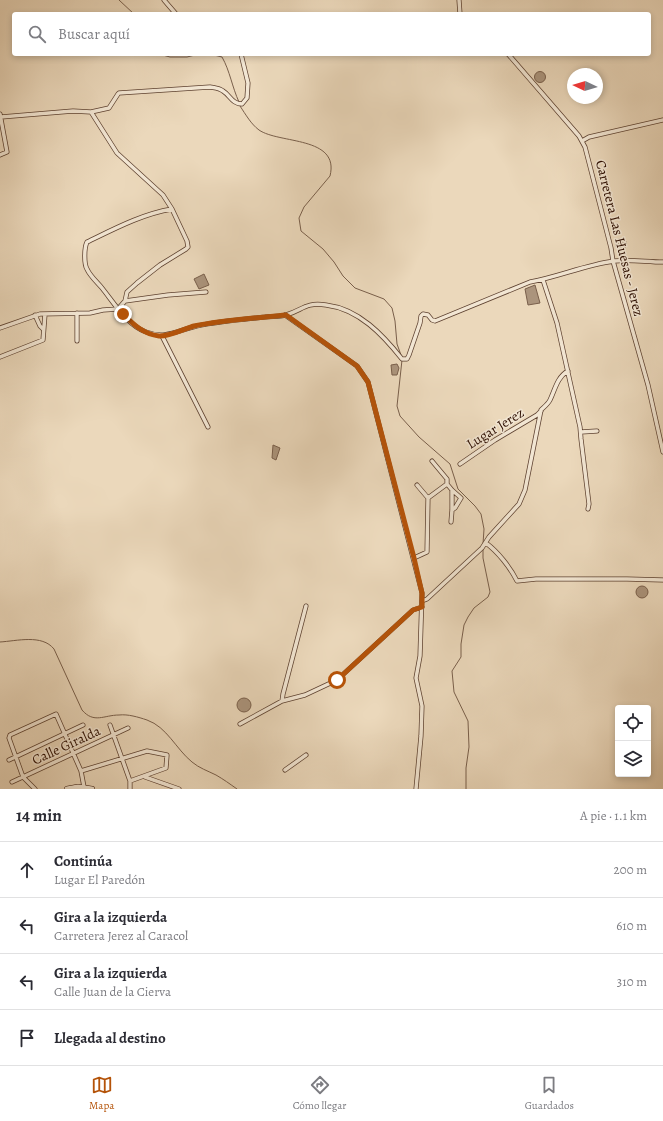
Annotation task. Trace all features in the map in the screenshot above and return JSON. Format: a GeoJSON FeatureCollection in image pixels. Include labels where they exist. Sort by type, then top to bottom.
{"type":"FeatureCollection","features":[{"type":"Feature","properties":{"kind":"main road"},"geometry":{"type":"LineString","coordinates":[[68,789],[78,787],[92,789]]}},
{"type":"Feature","properties":{"kind":"street"},"geometry":{"type":"LineString","coordinates":[[164,0],[174,12]]}},
{"type":"Feature","properties":{"kind":"street"},"geometry":{"type":"LineString","coordinates":[[459,0],[460,12]]}},
{"type":"Feature","properties":{"kind":"street"},"geometry":{"type":"LineString","coordinates":[[0,155],[7,152],[0,116],[73,111],[91,112],[109,108],[119,93],[210,87],[222,90],[236,103],[242,104],[248,98],[248,83],[241,56]]}},
{"type":"Feature","properties":{"kind":"street","name":"Carretera Las Huesas - Jerez"},"geometry":{"type":"LineString","coordinates":[[510,56],[582,141],[588,158],[613,261],[648,385],[663,452]]}},
{"type":"Feature","properties":{"kind":"street"},"geometry":{"type":"LineString","coordinates":[[91,112],[117,153],[163,195],[172,209],[187,241],[188,247],[160,265],[137,283],[127,292],[125,300],[118,310]]}},
{"type":"Feature","properties":{"kind":"street"},"geometry":{"type":"LineString","coordinates":[[582,141],[589,137],[663,120]]}},
{"type":"Feature","properties":{"kind":"street"},"geometry":{"type":"LineString","coordinates":[[172,209],[158,212],[116,228],[87,242],[84,247],[86,268],[118,310],[135,326],[144,332],[162,336],[194,326],[286,315],[312,304],[340,308],[352,313],[376,330],[388,341],[402,359],[405,360],[407,359],[418,329],[421,316],[424,314],[428,315],[435,321],[530,282],[543,280],[565,272],[613,261],[663,262]]}},
{"type":"Feature","properties":{"kind":"street"},"geometry":{"type":"LineString","coordinates":[[543,280],[557,322],[581,432],[589,504],[588,509]]}},
{"type":"Feature","properties":{"kind":"street"},"geometry":{"type":"LineString","coordinates":[[125,300],[206,292]]}},
{"type":"Feature","properties":{"kind":"street"},"geometry":{"type":"LineString","coordinates":[[0,328],[35,315],[90,313],[103,310],[118,310]]}},
{"type":"Feature","properties":{"kind":"street"},"geometry":{"type":"LineString","coordinates":[[77,313],[77,341]]}},
{"type":"Feature","properties":{"kind":"street"},"geometry":{"type":"LineString","coordinates":[[0,357],[41,341],[44,337],[43,329],[45,314]]}},
{"type":"Feature","properties":{"kind":"street"},"geometry":{"type":"LineString","coordinates":[[35,315],[43,329]]}},
{"type":"Feature","properties":{"kind":"street"},"geometry":{"type":"LineString","coordinates":[[286,315],[357,366],[368,382],[422,593],[420,656],[416,678],[422,706],[416,789]]}},
{"type":"Feature","properties":{"kind":"street"},"geometry":{"type":"LineString","coordinates":[[162,336],[208,427]]}},
{"type":"Feature","properties":{"kind":"street"},"geometry":{"type":"LineString","coordinates":[[422,601],[427,599],[448,581],[482,548],[489,537],[523,498],[541,410],[550,400],[561,378],[568,371]]}},
{"type":"Feature","properties":{"kind":"street","name":"Lugar Jerez"},"geometry":{"type":"LineString","coordinates":[[460,464],[495,440],[537,415],[541,410]]}},
{"type":"Feature","properties":{"kind":"street"},"geometry":{"type":"LineString","coordinates":[[581,432],[597,431]]}},
{"type":"Feature","properties":{"kind":"street"},"geometry":{"type":"LineString","coordinates":[[432,461],[447,479],[447,484],[461,498],[456,508],[452,510]]}},
{"type":"Feature","properties":{"kind":"street"},"geometry":{"type":"LineString","coordinates":[[428,498],[447,484]]}},
{"type":"Feature","properties":{"kind":"street"},"geometry":{"type":"LineString","coordinates":[[414,558],[427,552],[428,498],[417,485]]}},
{"type":"Feature","properties":{"kind":"street"},"geometry":{"type":"LineString","coordinates":[[451,522],[452,490]]}},
{"type":"Feature","properties":{"kind":"street"},"geometry":{"type":"LineString","coordinates":[[486,543],[492,547],[513,573],[517,581],[536,579],[663,580]]}},
{"type":"Feature","properties":{"kind":"street"},"geometry":{"type":"LineString","coordinates":[[282,701],[306,606]]}},
{"type":"Feature","properties":{"kind":"street"},"geometry":{"type":"LineString","coordinates":[[240,724],[282,701],[305,695],[337,680],[413,610],[422,607]]}},
{"type":"Feature","properties":{"kind":"street"},"geometry":{"type":"LineString","coordinates":[[35,789],[23,777],[10,742],[10,735],[56,714],[81,771],[84,787]]}},
{"type":"Feature","properties":{"kind":"street"},"geometry":{"type":"LineString","coordinates":[[9,760],[83,725]]}},
{"type":"Feature","properties":{"kind":"street"},"geometry":{"type":"LineString","coordinates":[[110,725],[130,782],[130,789]]}},
{"type":"Feature","properties":{"kind":"street","name":"Calle Giralda"},"geometry":{"type":"LineString","coordinates":[[12,782],[128,728]]}},
{"type":"Feature","properties":{"kind":"street"},"geometry":{"type":"LineString","coordinates":[[81,771],[150,751],[167,755],[166,768],[130,782]]}},
{"type":"Feature","properties":{"kind":"street"},"geometry":{"type":"LineString","coordinates":[[285,770],[306,755]]}},
{"type":"Feature","properties":{"kind":"street"},"geometry":{"type":"LineString","coordinates":[[144,776],[179,789]]}},
{"type":"Feature","properties":{"kind":"shaded area"},"geometry":{"type":"Polygon","coordinates":[[[538,72],[542,72],[544,73],[544,81],[538,82],[535,79],[535,75],[538,72]]]}},
{"type":"Feature","properties":{"kind":"shaded area"},"geometry":{"type":"Polygon","coordinates":[[[621,238],[625,240],[627,244],[625,248],[621,250],[617,248],[615,244],[617,240],[621,238]]]}},
{"type":"Feature","properties":{"kind":"shaded area"},"geometry":{"type":"Polygon","coordinates":[[[204,274],[209,285],[199,289],[194,279],[204,274]]]}},
{"type":"Feature","properties":{"kind":"shaded area"},"geometry":{"type":"Polygon","coordinates":[[[535,285],[540,303],[528,305],[525,289],[535,285]]]}},
{"type":"Feature","properties":{"kind":"shaded area"},"geometry":{"type":"Polygon","coordinates":[[[397,364],[399,368],[397,375],[392,375],[391,365],[397,364]]]}},
{"type":"Feature","properties":{"kind":"shaded area"},"geometry":{"type":"Polygon","coordinates":[[[273,445],[280,448],[276,460],[272,458],[273,445]]]}},
{"type":"Feature","properties":{"kind":"shaded area"},"geometry":{"type":"Polygon","coordinates":[[[640,586],[644,586],[648,592],[644,598],[640,598],[636,594],[636,590],[640,586]]]}},
{"type":"Feature","properties":{"kind":"shaded area"},"geometry":{"type":"Polygon","coordinates":[[[241,698],[247,698],[251,702],[251,708],[247,712],[241,712],[237,708],[237,702],[241,698]]]}},
{"type":"Feature","properties":{"kind":"waterway"},"geometry":{"type":"LineString","coordinates":[[119,0],[132,12]]}},
{"type":"Feature","properties":{"kind":"waterway"},"geometry":{"type":"LineString","coordinates":[[166,56],[191,56]]}},
{"type":"Feature","properties":{"kind":"waterway"},"geometry":{"type":"LineString","coordinates":[[218,56],[222,57],[239,102]]}},
{"type":"Feature","properties":{"kind":"waterway"},"geometry":{"type":"LineString","coordinates":[[240,106],[251,122],[259,130],[268,134],[306,143],[326,154],[331,163],[330,176],[304,207],[299,218],[301,231],[323,249],[343,276],[355,288],[384,299],[392,308],[397,344],[401,355]]}},
{"type":"Feature","properties":{"kind":"waterway"},"geometry":{"type":"LineString","coordinates":[[402,360],[397,406],[400,416],[419,437],[450,464],[458,489],[481,514],[484,529],[483,544]]}},
{"type":"Feature","properties":{"kind":"waterway"},"geometry":{"type":"LineString","coordinates":[[466,789],[466,768],[469,747],[468,721],[454,692],[452,671],[461,657],[461,644],[464,625],[474,608],[488,597],[490,592],[483,558],[483,549]]}},
{"type":"Feature","properties":{"kind":"waterway"},"geometry":{"type":"LineString","coordinates":[[0,642],[36,640],[49,644],[54,649],[82,710],[86,714],[95,718],[114,715],[129,715],[154,723],[166,733],[192,762],[237,789]]}},
{"type":"Feature","properties":{"kind":"route"},"geometry":{"type":"LineString","coordinates":[[123,314],[135,326],[144,332],[156,336],[162,336],[194,326],[286,315],[357,366],[368,382],[414,558],[422,593],[422,607],[417,607],[413,610],[378,644],[337,680]]}}]}
